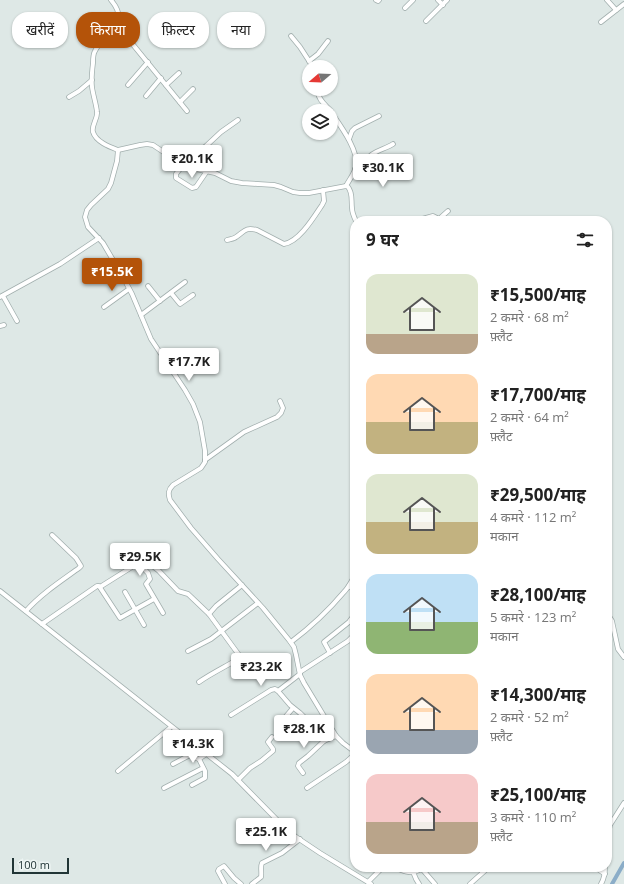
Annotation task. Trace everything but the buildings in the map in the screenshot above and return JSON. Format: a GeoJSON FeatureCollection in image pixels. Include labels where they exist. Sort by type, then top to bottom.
{"type":"FeatureCollection","features":[{"type":"Feature","properties":{"kind":"street"},"geometry":{"type":"LineString","coordinates":[[111,0],[118,12]]}},
{"type":"Feature","properties":{"kind":"street"},"geometry":{"type":"LineString","coordinates":[[405,8],[413,0]]}},
{"type":"Feature","properties":{"kind":"street"},"geometry":{"type":"LineString","coordinates":[[438,0],[443,5]]}},
{"type":"Feature","properties":{"kind":"street"},"geometry":{"type":"LineString","coordinates":[[426,21],[448,0]]}},
{"type":"Feature","properties":{"kind":"street"},"geometry":{"type":"LineString","coordinates":[[607,0],[616,10]]}},
{"type":"Feature","properties":{"kind":"street"},"geometry":{"type":"LineString","coordinates":[[601,22],[624,4]]}},
{"type":"Feature","properties":{"kind":"street"},"geometry":{"type":"LineString","coordinates":[[291,36],[308,60]]}},
{"type":"Feature","properties":{"kind":"street"},"geometry":{"type":"LineString","coordinates":[[310,60],[318,54],[328,40]]}},
{"type":"Feature","properties":{"kind":"street"},"geometry":{"type":"LineString","coordinates":[[96,48],[94,54],[92,80],[97,114],[93,133],[100,141],[118,150],[140,145],[153,145],[180,163],[215,173],[231,182],[236,183],[274,185],[300,193],[309,193],[346,186]]}},
{"type":"Feature","properties":{"kind":"street"},"geometry":{"type":"LineString","coordinates":[[136,48],[187,111]]}},
{"type":"Feature","properties":{"kind":"street"},"geometry":{"type":"LineString","coordinates":[[128,85],[148,62]]}},
{"type":"Feature","properties":{"kind":"street"},"geometry":{"type":"LineString","coordinates":[[166,85],[179,74]]}},
{"type":"Feature","properties":{"kind":"street"},"geometry":{"type":"LineString","coordinates":[[146,96],[160,78]]}},
{"type":"Feature","properties":{"kind":"street"},"geometry":{"type":"LineString","coordinates":[[69,97],[92,80]]}},
{"type":"Feature","properties":{"kind":"street"},"geometry":{"type":"LineString","coordinates":[[180,102],[193,89]]}},
{"type":"Feature","properties":{"kind":"street"},"geometry":{"type":"LineString","coordinates":[[319,96],[325,104]]}},
{"type":"Feature","properties":{"kind":"street"},"geometry":{"type":"LineString","coordinates":[[348,139],[355,128],[380,116]]}},
{"type":"Feature","properties":{"kind":"street"},"geometry":{"type":"LineString","coordinates":[[207,171],[196,187],[192,188],[176,178],[176,174],[220,132],[238,120]]}},
{"type":"Feature","properties":{"kind":"street"},"geometry":{"type":"LineString","coordinates":[[338,123],[352,145],[356,162],[355,170],[346,186]]}},
{"type":"Feature","properties":{"kind":"street"},"geometry":{"type":"LineString","coordinates":[[355,170],[366,164],[367,159],[371,155],[393,144]]}},
{"type":"Feature","properties":{"kind":"street"},"geometry":{"type":"LineString","coordinates":[[118,150],[117,161],[111,183],[91,205],[85,217],[88,227],[99,238],[108,251],[129,289],[151,338],[185,390],[196,412],[202,432],[205,460],[201,468],[173,485],[169,491],[170,500],[191,528],[258,602],[294,647],[304,683],[336,736],[350,749]]}},
{"type":"Feature","properties":{"kind":"street"},"geometry":{"type":"LineString","coordinates":[[366,164],[370,165],[380,179],[383,180],[403,162]]}},
{"type":"Feature","properties":{"kind":"street"},"geometry":{"type":"LineString","coordinates":[[346,186],[351,193],[351,206],[354,216]]}},
{"type":"Feature","properties":{"kind":"street"},"geometry":{"type":"LineString","coordinates":[[227,240],[236,237],[244,230],[253,229],[284,244],[291,242],[298,237],[322,205],[324,201],[324,190]]}},
{"type":"Feature","properties":{"kind":"street"},"geometry":{"type":"LineString","coordinates":[[442,216],[448,211]]}},
{"type":"Feature","properties":{"kind":"street"},"geometry":{"type":"LineString","coordinates":[[17,321],[1,297],[60,264],[99,238]]}},
{"type":"Feature","properties":{"kind":"street"},"geometry":{"type":"LineString","coordinates":[[141,316],[185,282]]}},
{"type":"Feature","properties":{"kind":"street"},"geometry":{"type":"LineString","coordinates":[[148,286],[160,301]]}},
{"type":"Feature","properties":{"kind":"street"},"geometry":{"type":"LineString","coordinates":[[104,307],[129,289]]}},
{"type":"Feature","properties":{"kind":"street"},"geometry":{"type":"LineString","coordinates":[[171,293],[180,304],[193,295]]}},
{"type":"Feature","properties":{"kind":"street"},"geometry":{"type":"LineString","coordinates":[[205,460],[244,432],[277,417],[283,408],[280,400]]}},
{"type":"Feature","properties":{"kind":"street"},"geometry":{"type":"LineString","coordinates":[[26,611],[46,592],[81,567],[81,564],[76,558],[52,535]]}},
{"type":"Feature","properties":{"kind":"street"},"geometry":{"type":"LineString","coordinates":[[42,624],[95,586],[100,587],[135,565],[144,562],[149,563],[178,591],[188,594],[208,614],[238,655],[239,658],[199,682]]}},
{"type":"Feature","properties":{"kind":"street"},"geometry":{"type":"LineString","coordinates":[[139,564],[148,573],[150,579],[146,584],[163,613]]}},
{"type":"Feature","properties":{"kind":"street"},"geometry":{"type":"LineString","coordinates":[[208,614],[242,585]]}},
{"type":"Feature","properties":{"kind":"street"},"geometry":{"type":"LineString","coordinates":[[290,642],[314,623],[349,586]]}},
{"type":"Feature","properties":{"kind":"street"},"geometry":{"type":"LineString","coordinates":[[100,587],[120,618],[154,599]]}},
{"type":"Feature","properties":{"kind":"street"},"geometry":{"type":"LineString","coordinates":[[0,591],[232,774],[282,825],[300,839],[350,871]]}},
{"type":"Feature","properties":{"kind":"street"},"geometry":{"type":"LineString","coordinates":[[124,592],[144,625]]}},
{"type":"Feature","properties":{"kind":"street"},"geometry":{"type":"LineString","coordinates":[[188,650],[211,639],[258,602]]}},
{"type":"Feature","properties":{"kind":"street"},"geometry":{"type":"LineString","coordinates":[[330,653],[324,642],[350,621]]}},
{"type":"Feature","properties":{"kind":"street"},"geometry":{"type":"LineString","coordinates":[[612,621],[618,649],[624,657]]}},
{"type":"Feature","properties":{"kind":"street"},"geometry":{"type":"LineString","coordinates":[[278,691],[300,673],[350,639]]}},
{"type":"Feature","properties":{"kind":"street"},"geometry":{"type":"LineString","coordinates":[[231,715],[271,690],[276,689],[290,705],[306,719],[324,741]]}},
{"type":"Feature","properties":{"kind":"street"},"geometry":{"type":"LineString","coordinates":[[281,734],[285,728],[282,721],[293,708]]}},
{"type":"Feature","properties":{"kind":"street"},"geometry":{"type":"LineString","coordinates":[[118,771],[171,727]]}},
{"type":"Feature","properties":{"kind":"street"},"geometry":{"type":"LineString","coordinates":[[303,773],[298,766],[299,764],[324,741],[336,736]]}},
{"type":"Feature","properties":{"kind":"street"},"geometry":{"type":"LineString","coordinates":[[238,780],[252,766],[273,750],[268,742],[272,737]]}},
{"type":"Feature","properties":{"kind":"street"},"geometry":{"type":"LineString","coordinates":[[172,741],[190,755],[199,759],[204,768],[205,778],[192,785]]}},
{"type":"Feature","properties":{"kind":"street"},"geometry":{"type":"LineString","coordinates":[[199,759],[206,754]]}},
{"type":"Feature","properties":{"kind":"street"},"geometry":{"type":"LineString","coordinates":[[173,764],[190,755]]}},
{"type":"Feature","properties":{"kind":"street"},"geometry":{"type":"LineString","coordinates":[[307,788],[350,758]]}},
{"type":"Feature","properties":{"kind":"street"},"geometry":{"type":"LineString","coordinates":[[164,788],[204,768]]}},
{"type":"Feature","properties":{"kind":"street"},"geometry":{"type":"LineString","coordinates":[[612,822],[624,803]]}},
{"type":"Feature","properties":{"kind":"street"},"geometry":{"type":"LineString","coordinates":[[252,884],[262,874],[262,863],[282,854],[300,839]]}},
{"type":"Feature","properties":{"kind":"street"},"geometry":{"type":"LineString","coordinates":[[225,884],[218,871],[224,866],[241,884]]}},
{"type":"Feature","properties":{"kind":"street"},"geometry":{"type":"LineString","coordinates":[[352,872],[369,883],[378,872]]}},
{"type":"Feature","properties":{"kind":"street"},"geometry":{"type":"LineString","coordinates":[[406,872],[412,872],[419,884]]}},
{"type":"Feature","properties":{"kind":"street"},"geometry":{"type":"LineString","coordinates":[[426,872],[435,884]]}},
{"type":"Feature","properties":{"kind":"street"},"geometry":{"type":"LineString","coordinates":[[470,884],[483,872]]}},
{"type":"Feature","properties":{"kind":"street"},"geometry":{"type":"LineString","coordinates":[[601,884],[605,874],[602,872]]}},
{"type":"Feature","properties":{"kind":"waterway"},"geometry":{"type":"LineString","coordinates":[[612,884],[624,863]]}}]}
